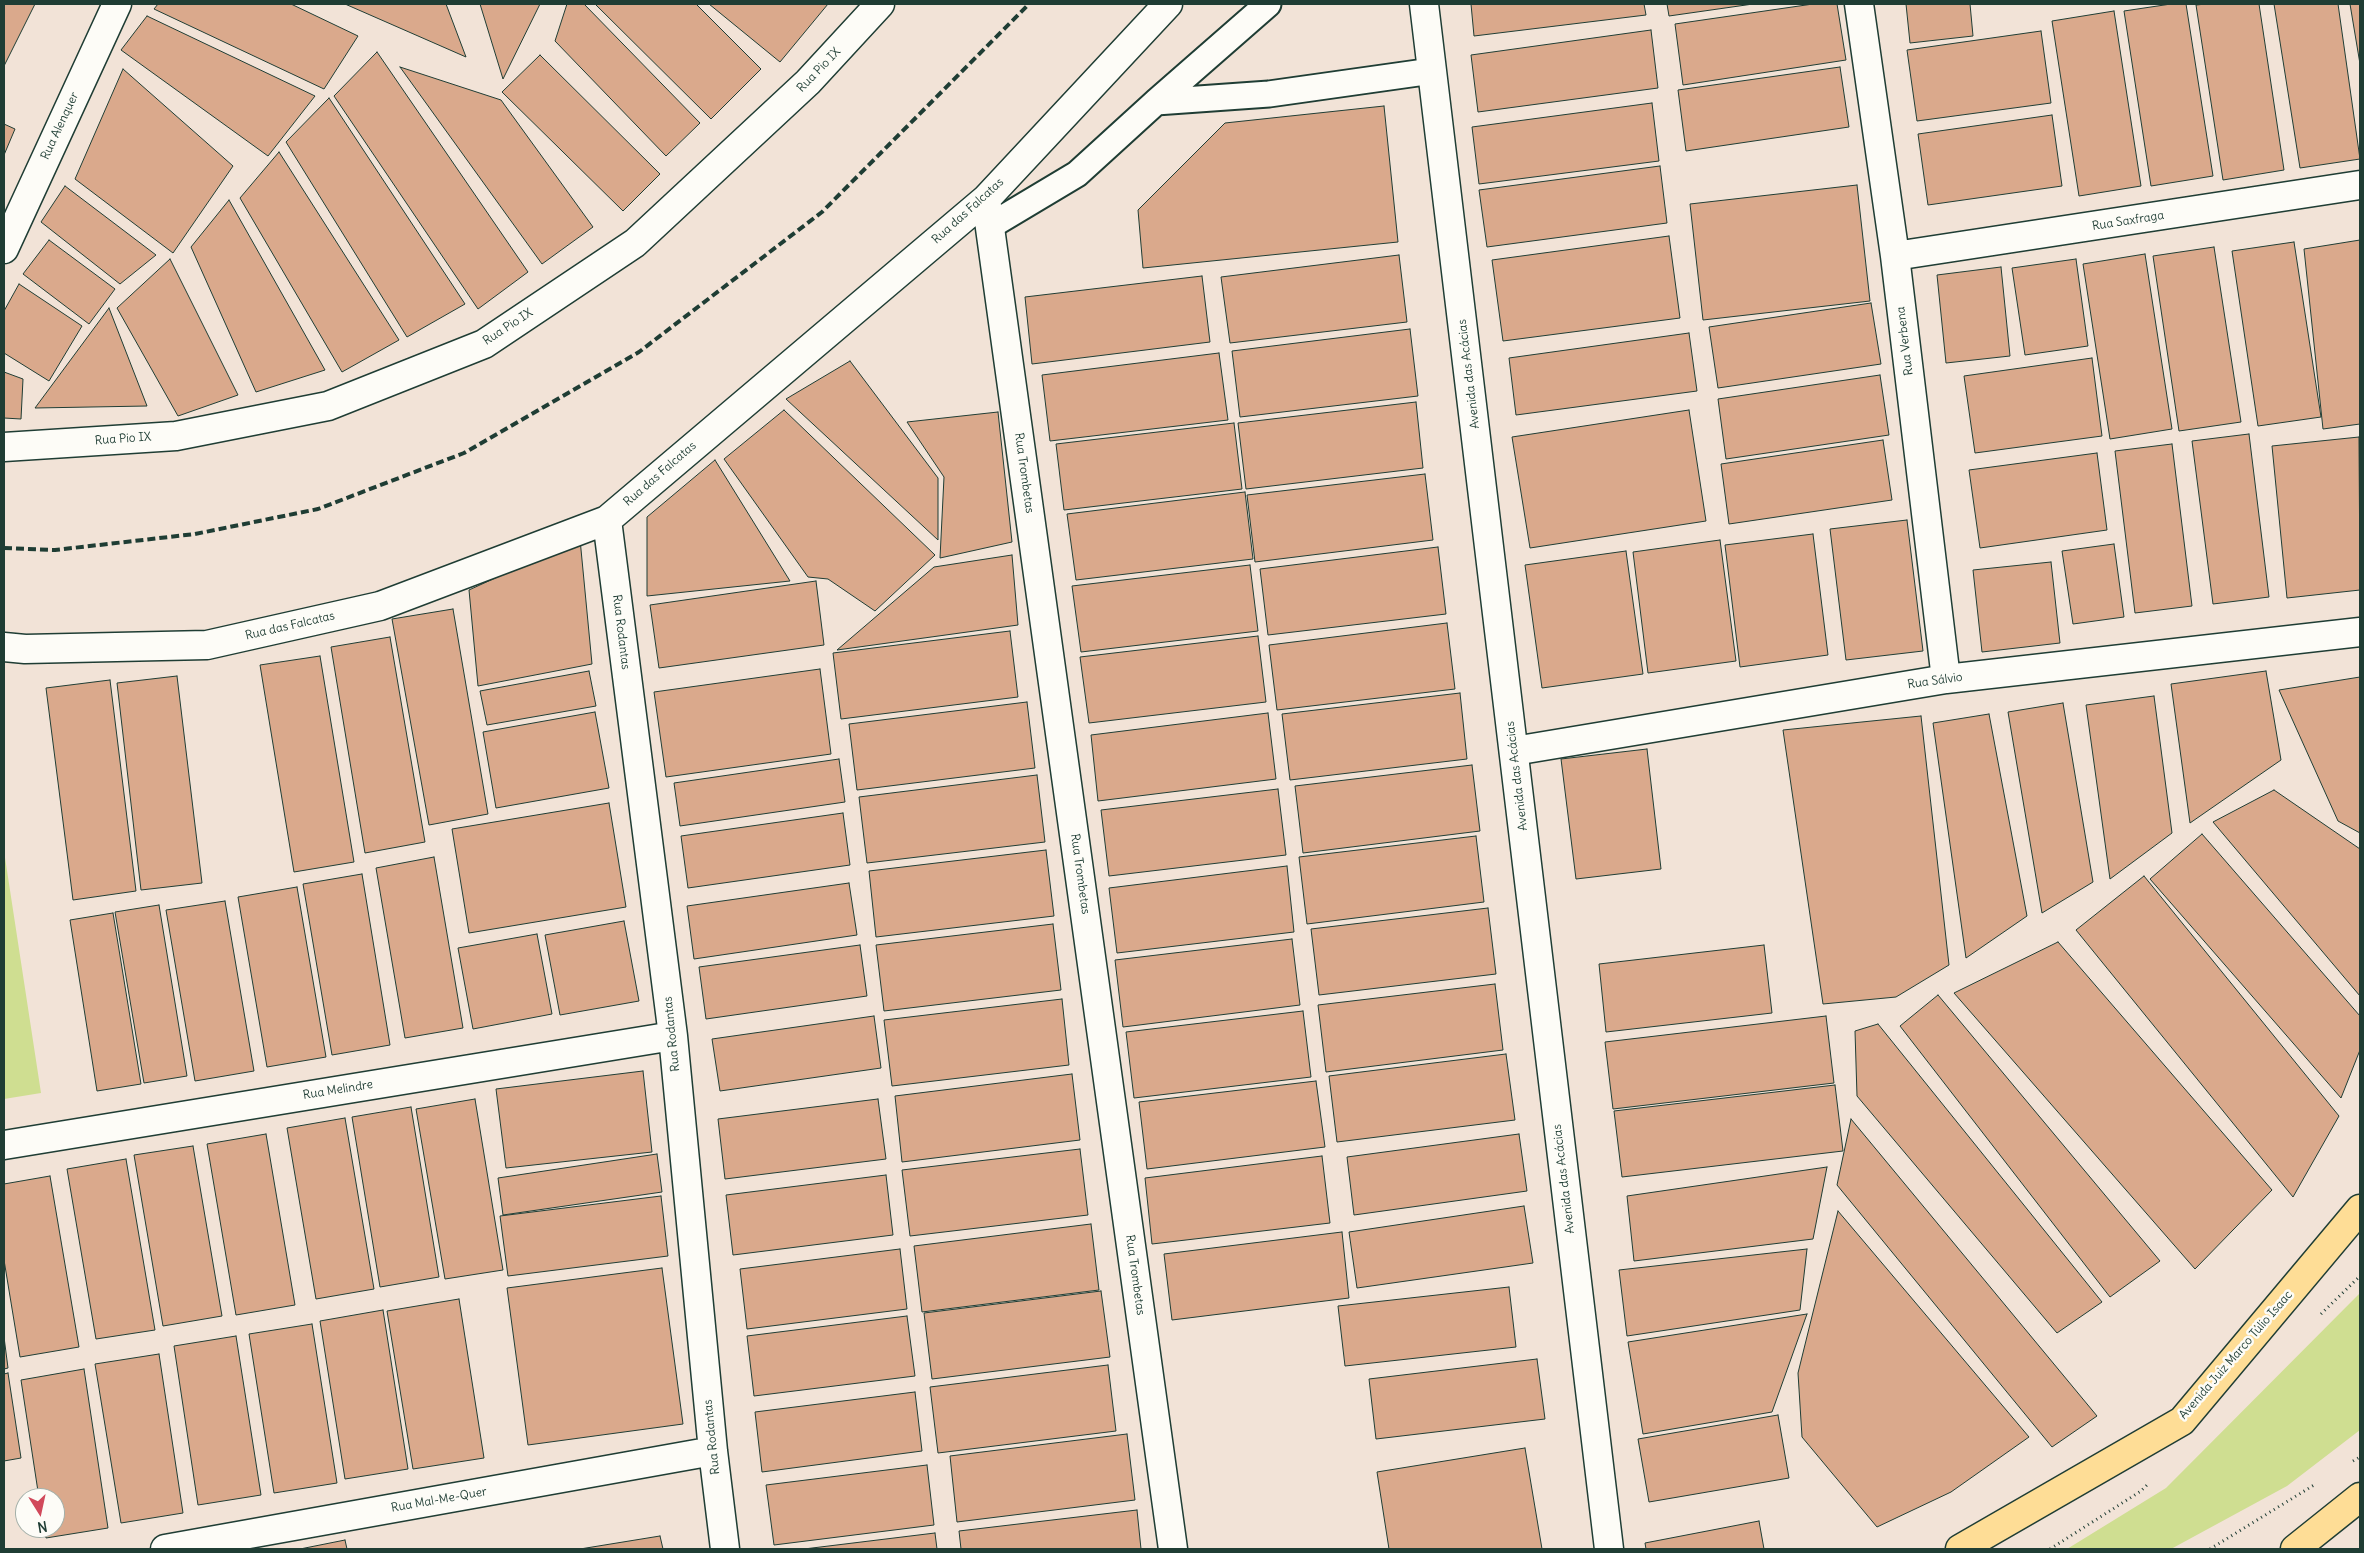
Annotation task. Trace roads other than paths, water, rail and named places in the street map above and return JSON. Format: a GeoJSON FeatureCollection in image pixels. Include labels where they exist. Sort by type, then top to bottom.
{"type":"FeatureCollection","features":[{"type":"Feature","properties":{"kind":"main road","name":"Avenida Juiz Marco Túlio Isaac"},"geometry":{"type":"LineString","coordinates":[[1960,1549],[2182,1421],[2360,1209]]}},
{"type":"Feature","properties":{"kind":"main road"},"geometry":{"type":"LineString","coordinates":[[2295,1549],[2360,1496]]}},
{"type":"Feature","properties":{"kind":"street","name":"Rua Alenquer"},"geometry":{"type":"LineString","coordinates":[[4,249],[117,4]]}},
{"type":"Feature","properties":{"kind":"street","name":"Rua Pio IX"},"geometry":{"type":"LineString","coordinates":[[4,447],[176,436],[328,406],[484,344],[635,243],[808,82],[880,4]]}},
{"type":"Feature","properties":{"kind":"street","name":"Rua das Falcatas"},"geometry":{"type":"LineString","coordinates":[[4,647],[25,650],[206,645],[380,606],[607,520],[986,198],[1168,4]]}},
{"type":"Feature","properties":{"kind":"street","name":"Avenida das Acácias"},"geometry":{"type":"LineString","coordinates":[[1424,4],[1609,1549]]}},
{"type":"Feature","properties":{"kind":"street","name":"Rua Verbena"},"geometry":{"type":"LineString","coordinates":[[1858,4],[1895,256],[1946,678]]}},
{"type":"Feature","properties":{"kind":"street","name":"Rua Saxfraga"},"geometry":{"type":"LineString","coordinates":[[1895,256],[2360,185]]}},
{"type":"Feature","properties":{"kind":"street","name":"Rua Trombetas"},"geometry":{"type":"LineString","coordinates":[[986,198],[1173,1549]]}},
{"type":"Feature","properties":{"kind":"street","name":"Rua Rodantas"},"geometry":{"type":"LineString","coordinates":[[607,520],[673,1036],[713,1451],[725,1549]]}},
{"type":"Feature","properties":{"kind":"street","name":"Rua Sálvio"},"geometry":{"type":"LineString","coordinates":[[1514,751],[1946,678],[2360,632]]}},
{"type":"Feature","properties":{"kind":"street","name":"Rua Melindre"},"geometry":{"type":"LineString","coordinates":[[4,1144],[673,1036]]}},
{"type":"Feature","properties":{"kind":"street","name":"Rua Mal-Me-Quer"},"geometry":{"type":"LineString","coordinates":[[165,1549],[713,1451]]}},
{"type":"Feature","properties":{"kind":"lane"},"geometry":{"type":"LineString","coordinates":[[990,226],[1077,174],[1268,4]]}},
{"type":"Feature","properties":{"kind":"lane"},"geometry":{"type":"LineString","coordinates":[[1156,102],[1269,94],[1432,71]]}},
{"type":"Feature","properties":{"kind":"railway"},"geometry":{"type":"LineString","coordinates":[[4,548],[55,550],[195,534],[318,509],[464,453],[639,352],[822,212],[1029,4]]}}]}
